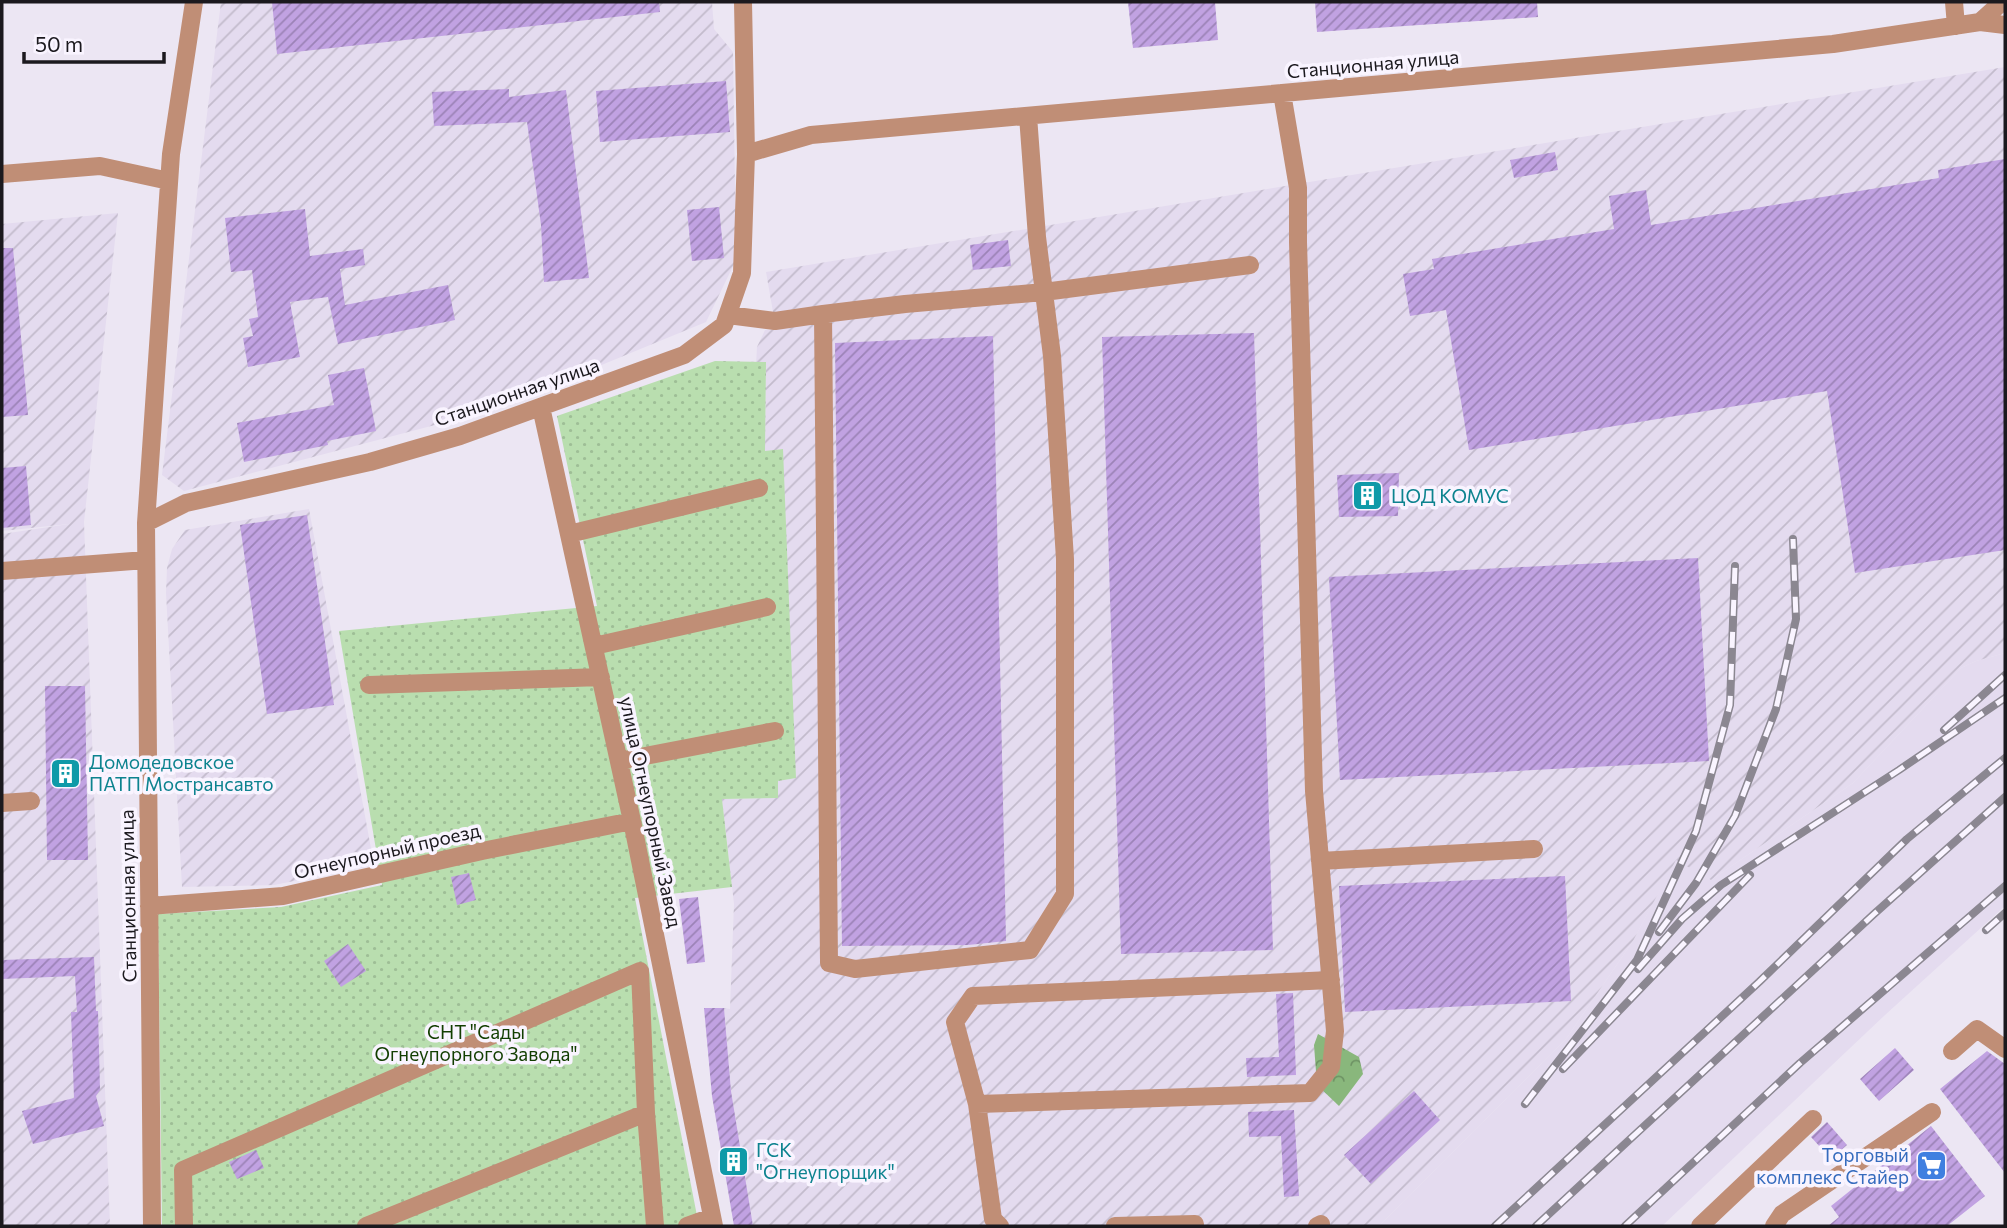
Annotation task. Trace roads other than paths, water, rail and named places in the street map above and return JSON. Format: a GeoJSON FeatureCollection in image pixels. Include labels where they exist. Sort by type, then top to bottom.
{"type":"FeatureCollection","features":[{"type":"Feature","properties":{"kind":"street","name":"Станционная улица"},"geometry":{"type":"LineString","coordinates":[[152,1226],[146,523],[171,154],[194,2]]}},
{"type":"Feature","properties":{"kind":"street","name":"Станционная улица"},"geometry":{"type":"LineString","coordinates":[[146,523],[186,503],[370,462],[460,436],[684,355],[724,325],[742,273],[746,154],[743,2]]}},
{"type":"Feature","properties":{"kind":"street"},"geometry":{"type":"LineString","coordinates":[[1954,2],[1956,26]]}},
{"type":"Feature","properties":{"kind":"street"},"geometry":{"type":"LineString","coordinates":[[1980,22],[2002,2]]}},
{"type":"Feature","properties":{"kind":"street","name":"Станционная улица"},"geometry":{"type":"LineString","coordinates":[[746,154],[811,135],[1833,44],[1980,22],[2005,25]]}},
{"type":"Feature","properties":{"kind":"street"},"geometry":{"type":"LineString","coordinates":[[977,1104],[1310,1093],[1331,1067],[1335,1031],[1314,791],[1298,188],[1282,93]]}},
{"type":"Feature","properties":{"kind":"street"},"geometry":{"type":"LineString","coordinates":[[823,314],[829,963],[855,969],[1030,950],[1065,894],[1065,559],[1052,356],[1037,237],[1028,116]]}},
{"type":"Feature","properties":{"kind":"street"},"geometry":{"type":"LineString","coordinates":[[2,174],[100,166],[169,181]]}},
{"type":"Feature","properties":{"kind":"street"},"geometry":{"type":"LineString","coordinates":[[728,315],[775,321],[905,304],[1044,292],[1250,265]]}},
{"type":"Feature","properties":{"kind":"street","name":"улица Огнеупорный Завод"},"geometry":{"type":"LineString","coordinates":[[541,407],[632,821],[713,1221]]}},
{"type":"Feature","properties":{"kind":"street"},"geometry":{"type":"LineString","coordinates":[[569,534],[759,488]]}},
{"type":"Feature","properties":{"kind":"street"},"geometry":{"type":"LineString","coordinates":[[2,571],[146,559]]}},
{"type":"Feature","properties":{"kind":"street"},"geometry":{"type":"LineString","coordinates":[[594,646],[766,607]]}},
{"type":"Feature","properties":{"kind":"street"},"geometry":{"type":"LineString","coordinates":[[369,685],[601,677]]}},
{"type":"Feature","properties":{"kind":"street"},"geometry":{"type":"LineString","coordinates":[[619,761],[775,731]]}},
{"type":"Feature","properties":{"kind":"street"},"geometry":{"type":"LineString","coordinates":[[2,803],[31,801]]}},
{"type":"Feature","properties":{"kind":"street","name":"Огнеупорный проезд"},"geometry":{"type":"LineString","coordinates":[[149,906],[283,896],[482,851],[632,821]]}},
{"type":"Feature","properties":{"kind":"street"},"geometry":{"type":"LineString","coordinates":[[1320,861],[1534,849]]}},
{"type":"Feature","properties":{"kind":"street"},"geometry":{"type":"LineString","coordinates":[[184,1226],[183,1170],[640,971],[646,1113],[655,1226]]}},
{"type":"Feature","properties":{"kind":"street"},"geometry":{"type":"LineString","coordinates":[[1000,1226],[993,1219],[977,1104],[955,1022],[973,996],[1331,980]]}},
{"type":"Feature","properties":{"kind":"street"},"geometry":{"type":"LineString","coordinates":[[1952,1051],[1977,1029],[2005,1049]]}},
{"type":"Feature","properties":{"kind":"street"},"geometry":{"type":"LineString","coordinates":[[1774,1226],[1782,1214],[1932,1112]]}},
{"type":"Feature","properties":{"kind":"street"},"geometry":{"type":"LineString","coordinates":[[366,1226],[646,1113]]}},
{"type":"Feature","properties":{"kind":"street"},"geometry":{"type":"LineString","coordinates":[[1700,1226],[1813,1119]]}},
{"type":"Feature","properties":{"kind":"street"},"geometry":{"type":"LineString","coordinates":[[687,1226],[713,1221]]}},
{"type":"Feature","properties":{"kind":"street"},"geometry":{"type":"LineString","coordinates":[[1115,1226],[1195,1224]]}},
{"type":"Feature","properties":{"kind":"railway"},"geometry":{"type":"LineString","coordinates":[[1659,932],[1696,883],[1735,816],[1776,709],[1796,619],[1793,539]]}},
{"type":"Feature","properties":{"kind":"railway"},"geometry":{"type":"LineString","coordinates":[[1525,1104],[1637,960],[1696,831],[1730,705],[1735,566]]}},
{"type":"Feature","properties":{"kind":"railway"},"geometry":{"type":"LineString","coordinates":[[1944,730],[2005,675]]}},
{"type":"Feature","properties":{"kind":"railway"},"geometry":{"type":"LineString","coordinates":[[1638,969],[1682,919],[1721,885],[2005,698]]}},
{"type":"Feature","properties":{"kind":"railway"},"geometry":{"type":"LineString","coordinates":[[1495,1226],[1759,982],[1907,839],[2005,758]]}},
{"type":"Feature","properties":{"kind":"railway"},"geometry":{"type":"LineString","coordinates":[[1536,1226],[2005,797]]}},
{"type":"Feature","properties":{"kind":"railway"},"geometry":{"type":"LineString","coordinates":[[1563,1069],[1750,875]]}},
{"type":"Feature","properties":{"kind":"railway"},"geometry":{"type":"LineString","coordinates":[[1625,1226],[1800,1063],[2005,886]]}},
{"type":"Feature","properties":{"kind":"railway"},"geometry":{"type":"LineString","coordinates":[[1986,930],[2005,913]]}},
{"type":"Feature","properties":{"kind":"place","name":"ЦОД КОМУС"},"geometry":{"type":"Point","coordinates":[1368,496]}},
{"type":"Feature","properties":{"kind":"place","name":"Домодедовское ПАТП Мострансавто"},"geometry":{"type":"Point","coordinates":[66,773]}},
{"type":"Feature","properties":{"kind":"place","name":"ГСК \"Огнеупорщик\""},"geometry":{"type":"Point","coordinates":[733,1161]}},
{"type":"Feature","properties":{"kind":"place","name":"Торговый комплекс Стайер"},"geometry":{"type":"Point","coordinates":[1932,1166]}},
{"type":"Feature","properties":{"kind":"park label","name":"СНТ \"Сады Огнеупорного Завода\""},"geometry":{"type":"Point","coordinates":[476,1043]}}]}
